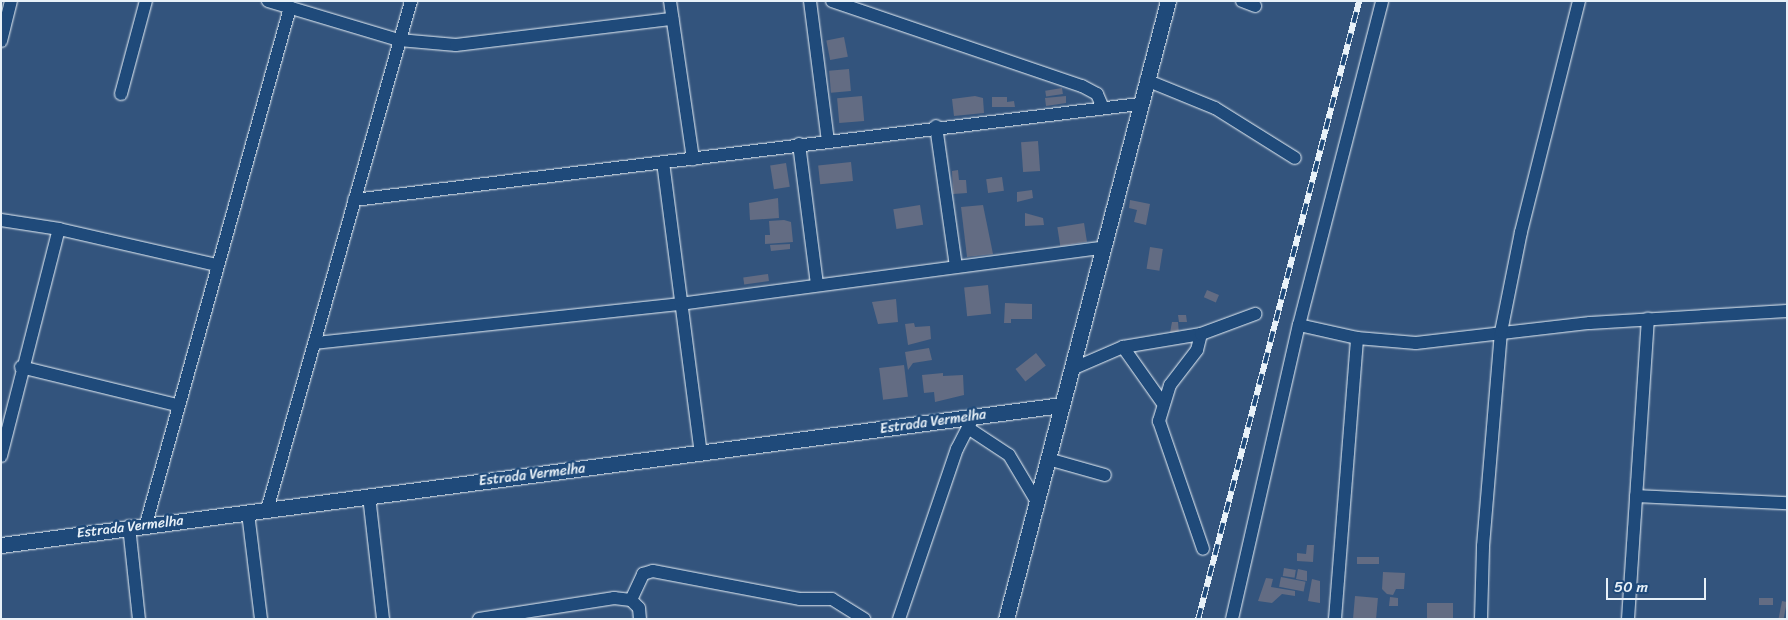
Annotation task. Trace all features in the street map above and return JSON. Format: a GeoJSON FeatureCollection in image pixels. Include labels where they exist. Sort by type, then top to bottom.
{"type":"FeatureCollection","features":[{"type":"Feature","properties":{"kind":"street"},"geometry":{"type":"LineString","coordinates":[[1,42],[12,1]]}},
{"type":"Feature","properties":{"kind":"street"},"geometry":{"type":"LineString","coordinates":[[121,94],[146,1]]}},
{"type":"Feature","properties":{"kind":"street"},"geometry":{"type":"LineString","coordinates":[[268,1],[399,40],[456,45],[672,19]]}},
{"type":"Feature","properties":{"kind":"street"},"geometry":{"type":"LineString","coordinates":[[267,510],[411,1]]}},
{"type":"Feature","properties":{"kind":"street"},"geometry":{"type":"LineString","coordinates":[[670,1],[693,158]]}},
{"type":"Feature","properties":{"kind":"street"},"geometry":{"type":"LineString","coordinates":[[810,1],[828,142]]}},
{"type":"Feature","properties":{"kind":"street"},"geometry":{"type":"LineString","coordinates":[[832,1],[1082,86],[1097,94],[1103,108]]}},
{"type":"Feature","properties":{"kind":"street"},"geometry":{"type":"LineString","coordinates":[[1006,619],[1105,247],[1139,104],[1168,1]]}},
{"type":"Feature","properties":{"kind":"street"},"geometry":{"type":"LineString","coordinates":[[1242,1],[1255,6]]}},
{"type":"Feature","properties":{"kind":"street"},"geometry":{"type":"LineString","coordinates":[[1232,619],[1299,325],[1382,1]]}},
{"type":"Feature","properties":{"kind":"street"},"geometry":{"type":"LineString","coordinates":[[1481,619],[1483,546],[1500,332],[1521,232],[1579,1]]}},
{"type":"Feature","properties":{"kind":"street"},"geometry":{"type":"LineString","coordinates":[[146,524],[216,265],[290,8]]}},
{"type":"Feature","properties":{"kind":"street"},"geometry":{"type":"LineString","coordinates":[[1146,80],[1215,108],[1295,158]]}},
{"type":"Feature","properties":{"kind":"street"},"geometry":{"type":"LineString","coordinates":[[354,200],[798,144],[828,142],[936,126],[1139,104]]}},
{"type":"Feature","properties":{"kind":"street"},"geometry":{"type":"LineString","coordinates":[[936,126],[956,266]]}},
{"type":"Feature","properties":{"kind":"street"},"geometry":{"type":"LineString","coordinates":[[798,144],[817,284]]}},
{"type":"Feature","properties":{"kind":"street"},"geometry":{"type":"LineString","coordinates":[[663,162],[680,304],[701,453]]}},
{"type":"Feature","properties":{"kind":"street"},"geometry":{"type":"LineString","coordinates":[[1,220],[59,229],[216,265]]}},
{"type":"Feature","properties":{"kind":"street"},"geometry":{"type":"LineString","coordinates":[[1,456],[21,367],[59,229]]}},
{"type":"Feature","properties":{"kind":"street"},"geometry":{"type":"LineString","coordinates":[[315,343],[680,304],[817,284],[1105,247]]}},
{"type":"Feature","properties":{"kind":"street"},"geometry":{"type":"LineString","coordinates":[[1299,325],[1358,338],[1416,343],[1460,341],[1500,332],[1648,319],[1787,311]]}},
{"type":"Feature","properties":{"kind":"street"},"geometry":{"type":"LineString","coordinates":[[1072,369],[1123,347],[1201,334],[1255,314]]}},
{"type":"Feature","properties":{"kind":"street"},"geometry":{"type":"LineString","coordinates":[[1628,619],[1648,319]]}},
{"type":"Feature","properties":{"kind":"street"},"geometry":{"type":"LineString","coordinates":[[1201,334],[1197,350],[1170,385],[1162,402],[1160,421],[1203,549]]}},
{"type":"Feature","properties":{"kind":"street"},"geometry":{"type":"LineString","coordinates":[[1335,619],[1358,338]]}},
{"type":"Feature","properties":{"kind":"street"},"geometry":{"type":"LineString","coordinates":[[1123,347],[1162,402]]}},
{"type":"Feature","properties":{"kind":"street"},"geometry":{"type":"LineString","coordinates":[[21,367],[177,405]]}},
{"type":"Feature","properties":{"kind":"street","name":"Estrada Vermelha"},"geometry":{"type":"LineString","coordinates":[[1,545],[129,526],[248,513],[701,453],[971,423],[1062,405]]}},
{"type":"Feature","properties":{"kind":"street"},"geometry":{"type":"LineString","coordinates":[[899,619],[971,423],[1009,455],[1037,502]]}},
{"type":"Feature","properties":{"kind":"street"},"geometry":{"type":"LineString","coordinates":[[1048,459],[1104,474]]}},
{"type":"Feature","properties":{"kind":"street"},"geometry":{"type":"LineString","coordinates":[[369,496],[384,619]]}},
{"type":"Feature","properties":{"kind":"street"},"geometry":{"type":"LineString","coordinates":[[1636,496],[1787,503]]}},
{"type":"Feature","properties":{"kind":"street"},"geometry":{"type":"LineString","coordinates":[[248,513],[261,619]]}},
{"type":"Feature","properties":{"kind":"street"},"geometry":{"type":"LineString","coordinates":[[129,526],[139,619]]}},
{"type":"Feature","properties":{"kind":"street"},"geometry":{"type":"LineString","coordinates":[[630,600],[643,574],[653,571],[800,599],[832,599],[864,619]]}},
{"type":"Feature","properties":{"kind":"street"},"geometry":{"type":"LineString","coordinates":[[479,619],[598,599],[630,600],[639,608],[640,619]]}},
{"type":"Feature","properties":{"kind":"building"},"geometry":{"type":"Polygon","coordinates":[[[844,37],[848,57],[830,60],[826,40],[844,37]]]}},
{"type":"Feature","properties":{"kind":"building"},"geometry":{"type":"Polygon","coordinates":[[[849,69],[851,91],[831,93],[829,71],[849,69]]]}},
{"type":"Feature","properties":{"kind":"building"},"geometry":{"type":"Polygon","coordinates":[[[1062,88],[1063,94],[1046,97],[1045,91],[1062,88]]]}},
{"type":"Feature","properties":{"kind":"building"},"geometry":{"type":"Polygon","coordinates":[[[862,96],[864,121],[839,123],[837,98],[862,96]]]}},
{"type":"Feature","properties":{"kind":"building"},"geometry":{"type":"Polygon","coordinates":[[[975,96],[983,98],[984,113],[954,116],[952,99],[975,96]]]}},
{"type":"Feature","properties":{"kind":"building"},"geometry":{"type":"Polygon","coordinates":[[[1066,96],[1066,103],[1046,106],[1045,98],[1066,96]]]}},
{"type":"Feature","properties":{"kind":"building"},"geometry":{"type":"Polygon","coordinates":[[[992,97],[1007,97],[1007,102],[1014,101],[1015,107],[992,107],[992,97]]]}},
{"type":"Feature","properties":{"kind":"building"},"geometry":{"type":"Polygon","coordinates":[[[1038,141],[1040,171],[1023,172],[1021,142],[1038,141]]]}},
{"type":"Feature","properties":{"kind":"building"},"geometry":{"type":"Polygon","coordinates":[[[851,162],[853,181],[820,184],[818,165],[851,162]]]}},
{"type":"Feature","properties":{"kind":"building"},"geometry":{"type":"Polygon","coordinates":[[[786,163],[790,187],[774,189],[770,166],[786,163]]]}},
{"type":"Feature","properties":{"kind":"building"},"geometry":{"type":"Polygon","coordinates":[[[958,170],[959,180],[966,180],[967,193],[953,194],[952,171],[958,170]]]}},
{"type":"Feature","properties":{"kind":"building"},"geometry":{"type":"Polygon","coordinates":[[[1002,177],[1004,191],[988,193],[986,179],[1002,177]]]}},
{"type":"Feature","properties":{"kind":"building"},"geometry":{"type":"Polygon","coordinates":[[[1032,190],[1033,198],[1017,202],[1017,192],[1032,190]]]}},
{"type":"Feature","properties":{"kind":"building"},"geometry":{"type":"Polygon","coordinates":[[[778,198],[779,218],[750,220],[749,203],[778,198]]]}},
{"type":"Feature","properties":{"kind":"building"},"geometry":{"type":"Polygon","coordinates":[[[1130,200],[1150,204],[1146,225],[1134,222],[1137,210],[1129,208],[1130,200]]]}},
{"type":"Feature","properties":{"kind":"building"},"geometry":{"type":"Polygon","coordinates":[[[920,205],[923,225],[896,229],[893,209],[920,205]]]}},
{"type":"Feature","properties":{"kind":"building"},"geometry":{"type":"Polygon","coordinates":[[[983,205],[993,254],[967,257],[961,207],[983,205]]]}},
{"type":"Feature","properties":{"kind":"building"},"geometry":{"type":"Polygon","coordinates":[[[1025,213],[1043,218],[1044,225],[1025,226],[1025,213]]]}},
{"type":"Feature","properties":{"kind":"building"},"geometry":{"type":"Polygon","coordinates":[[[784,220],[791,222],[793,242],[765,244],[765,235],[770,235],[769,221],[784,220]]]}},
{"type":"Feature","properties":{"kind":"building"},"geometry":{"type":"Polygon","coordinates":[[[1084,223],[1087,242],[1060,246],[1057,227],[1084,223]]]}},
{"type":"Feature","properties":{"kind":"building"},"geometry":{"type":"Polygon","coordinates":[[[790,244],[790,249],[771,251],[770,245],[790,244]]]}},
{"type":"Feature","properties":{"kind":"building"},"geometry":{"type":"Polygon","coordinates":[[[1150,247],[1163,249],[1159,271],[1147,269],[1150,247]]]}},
{"type":"Feature","properties":{"kind":"building"},"geometry":{"type":"Polygon","coordinates":[[[768,274],[769,281],[744,284],[743,277],[768,274]]]}},
{"type":"Feature","properties":{"kind":"building"},"geometry":{"type":"Polygon","coordinates":[[[988,285],[991,314],[967,316],[964,288],[988,285]]]}},
{"type":"Feature","properties":{"kind":"building"},"geometry":{"type":"Polygon","coordinates":[[[1207,290],[1219,295],[1216,302],[1204,297],[1207,290]]]}},
{"type":"Feature","properties":{"kind":"building"},"geometry":{"type":"Polygon","coordinates":[[[896,299],[898,322],[878,324],[872,302],[896,299]]]}},
{"type":"Feature","properties":{"kind":"building"},"geometry":{"type":"Polygon","coordinates":[[[1005,303],[1032,304],[1032,319],[1011,319],[1011,323],[1004,323],[1005,303]]]}},
{"type":"Feature","properties":{"kind":"building"},"geometry":{"type":"Polygon","coordinates":[[[1178,315],[1186,315],[1187,322],[1179,322],[1178,315]]]}},
{"type":"Feature","properties":{"kind":"building"},"geometry":{"type":"Polygon","coordinates":[[[1172,322],[1178,322],[1179,334],[1170,333],[1172,322]]]}},
{"type":"Feature","properties":{"kind":"building"},"geometry":{"type":"Polygon","coordinates":[[[914,323],[915,327],[930,326],[931,339],[908,345],[905,324],[914,323]]]}},
{"type":"Feature","properties":{"kind":"building"},"geometry":{"type":"Polygon","coordinates":[[[929,348],[932,360],[913,363],[908,370],[905,352],[929,348]]]}},
{"type":"Feature","properties":{"kind":"building"},"geometry":{"type":"Polygon","coordinates":[[[1036,353],[1046,366],[1025,382],[1016,369],[1036,353]]]}},
{"type":"Feature","properties":{"kind":"building"},"geometry":{"type":"Polygon","coordinates":[[[904,365],[908,397],[883,400],[879,368],[904,365]]]}},
{"type":"Feature","properties":{"kind":"building"},"geometry":{"type":"Polygon","coordinates":[[[943,373],[943,376],[963,375],[964,395],[935,402],[934,392],[924,393],[922,375],[943,373]]]}},
{"type":"Feature","properties":{"kind":"building"},"geometry":{"type":"Polygon","coordinates":[[[1307,545],[1314,545],[1313,562],[1297,561],[1297,553],[1306,554],[1307,545]]]}},
{"type":"Feature","properties":{"kind":"building"},"geometry":{"type":"Polygon","coordinates":[[[1357,557],[1379,557],[1379,564],[1357,564],[1357,557]]]}},
{"type":"Feature","properties":{"kind":"building"},"geometry":{"type":"Polygon","coordinates":[[[1284,568],[1296,570],[1295,578],[1283,576],[1284,568]]]}},
{"type":"Feature","properties":{"kind":"building"},"geometry":{"type":"Polygon","coordinates":[[[1298,569],[1307,571],[1307,581],[1296,579],[1298,569]]]}},
{"type":"Feature","properties":{"kind":"building"},"geometry":{"type":"Polygon","coordinates":[[[1383,572],[1405,573],[1404,589],[1396,589],[1393,595],[1387,594],[1382,589],[1383,572]]]}},
{"type":"Feature","properties":{"kind":"building"},"geometry":{"type":"Polygon","coordinates":[[[1281,577],[1306,582],[1304,592],[1279,587],[1281,577]]]}},
{"type":"Feature","properties":{"kind":"building"},"geometry":{"type":"Polygon","coordinates":[[[1266,578],[1273,579],[1271,587],[1295,591],[1295,596],[1282,594],[1272,603],[1258,601],[1266,578]]]}},
{"type":"Feature","properties":{"kind":"building"},"geometry":{"type":"Polygon","coordinates":[[[1312,579],[1320,581],[1320,603],[1308,601],[1312,579]]]}},
{"type":"Feature","properties":{"kind":"building"},"geometry":{"type":"Polygon","coordinates":[[[1355,596],[1378,598],[1376,619],[1353,619],[1355,596]]]}},
{"type":"Feature","properties":{"kind":"building"},"geometry":{"type":"Polygon","coordinates":[[[1390,597],[1398,598],[1398,606],[1389,606],[1390,597]]]}},
{"type":"Feature","properties":{"kind":"building"},"geometry":{"type":"Polygon","coordinates":[[[1759,598],[1773,598],[1773,605],[1759,605],[1759,598]]]}},
{"type":"Feature","properties":{"kind":"building"},"geometry":{"type":"Polygon","coordinates":[[[1782,601],[1787,602],[1784,619],[1779,619],[1782,601]]]}},
{"type":"Feature","properties":{"kind":"building"},"geometry":{"type":"Polygon","coordinates":[[[1427,603],[1453,603],[1453,619],[1427,619],[1427,603]]]}},
{"type":"Feature","properties":{"kind":"railway"},"geometry":{"type":"LineString","coordinates":[[1198,619],[1359,1]]}}]}
